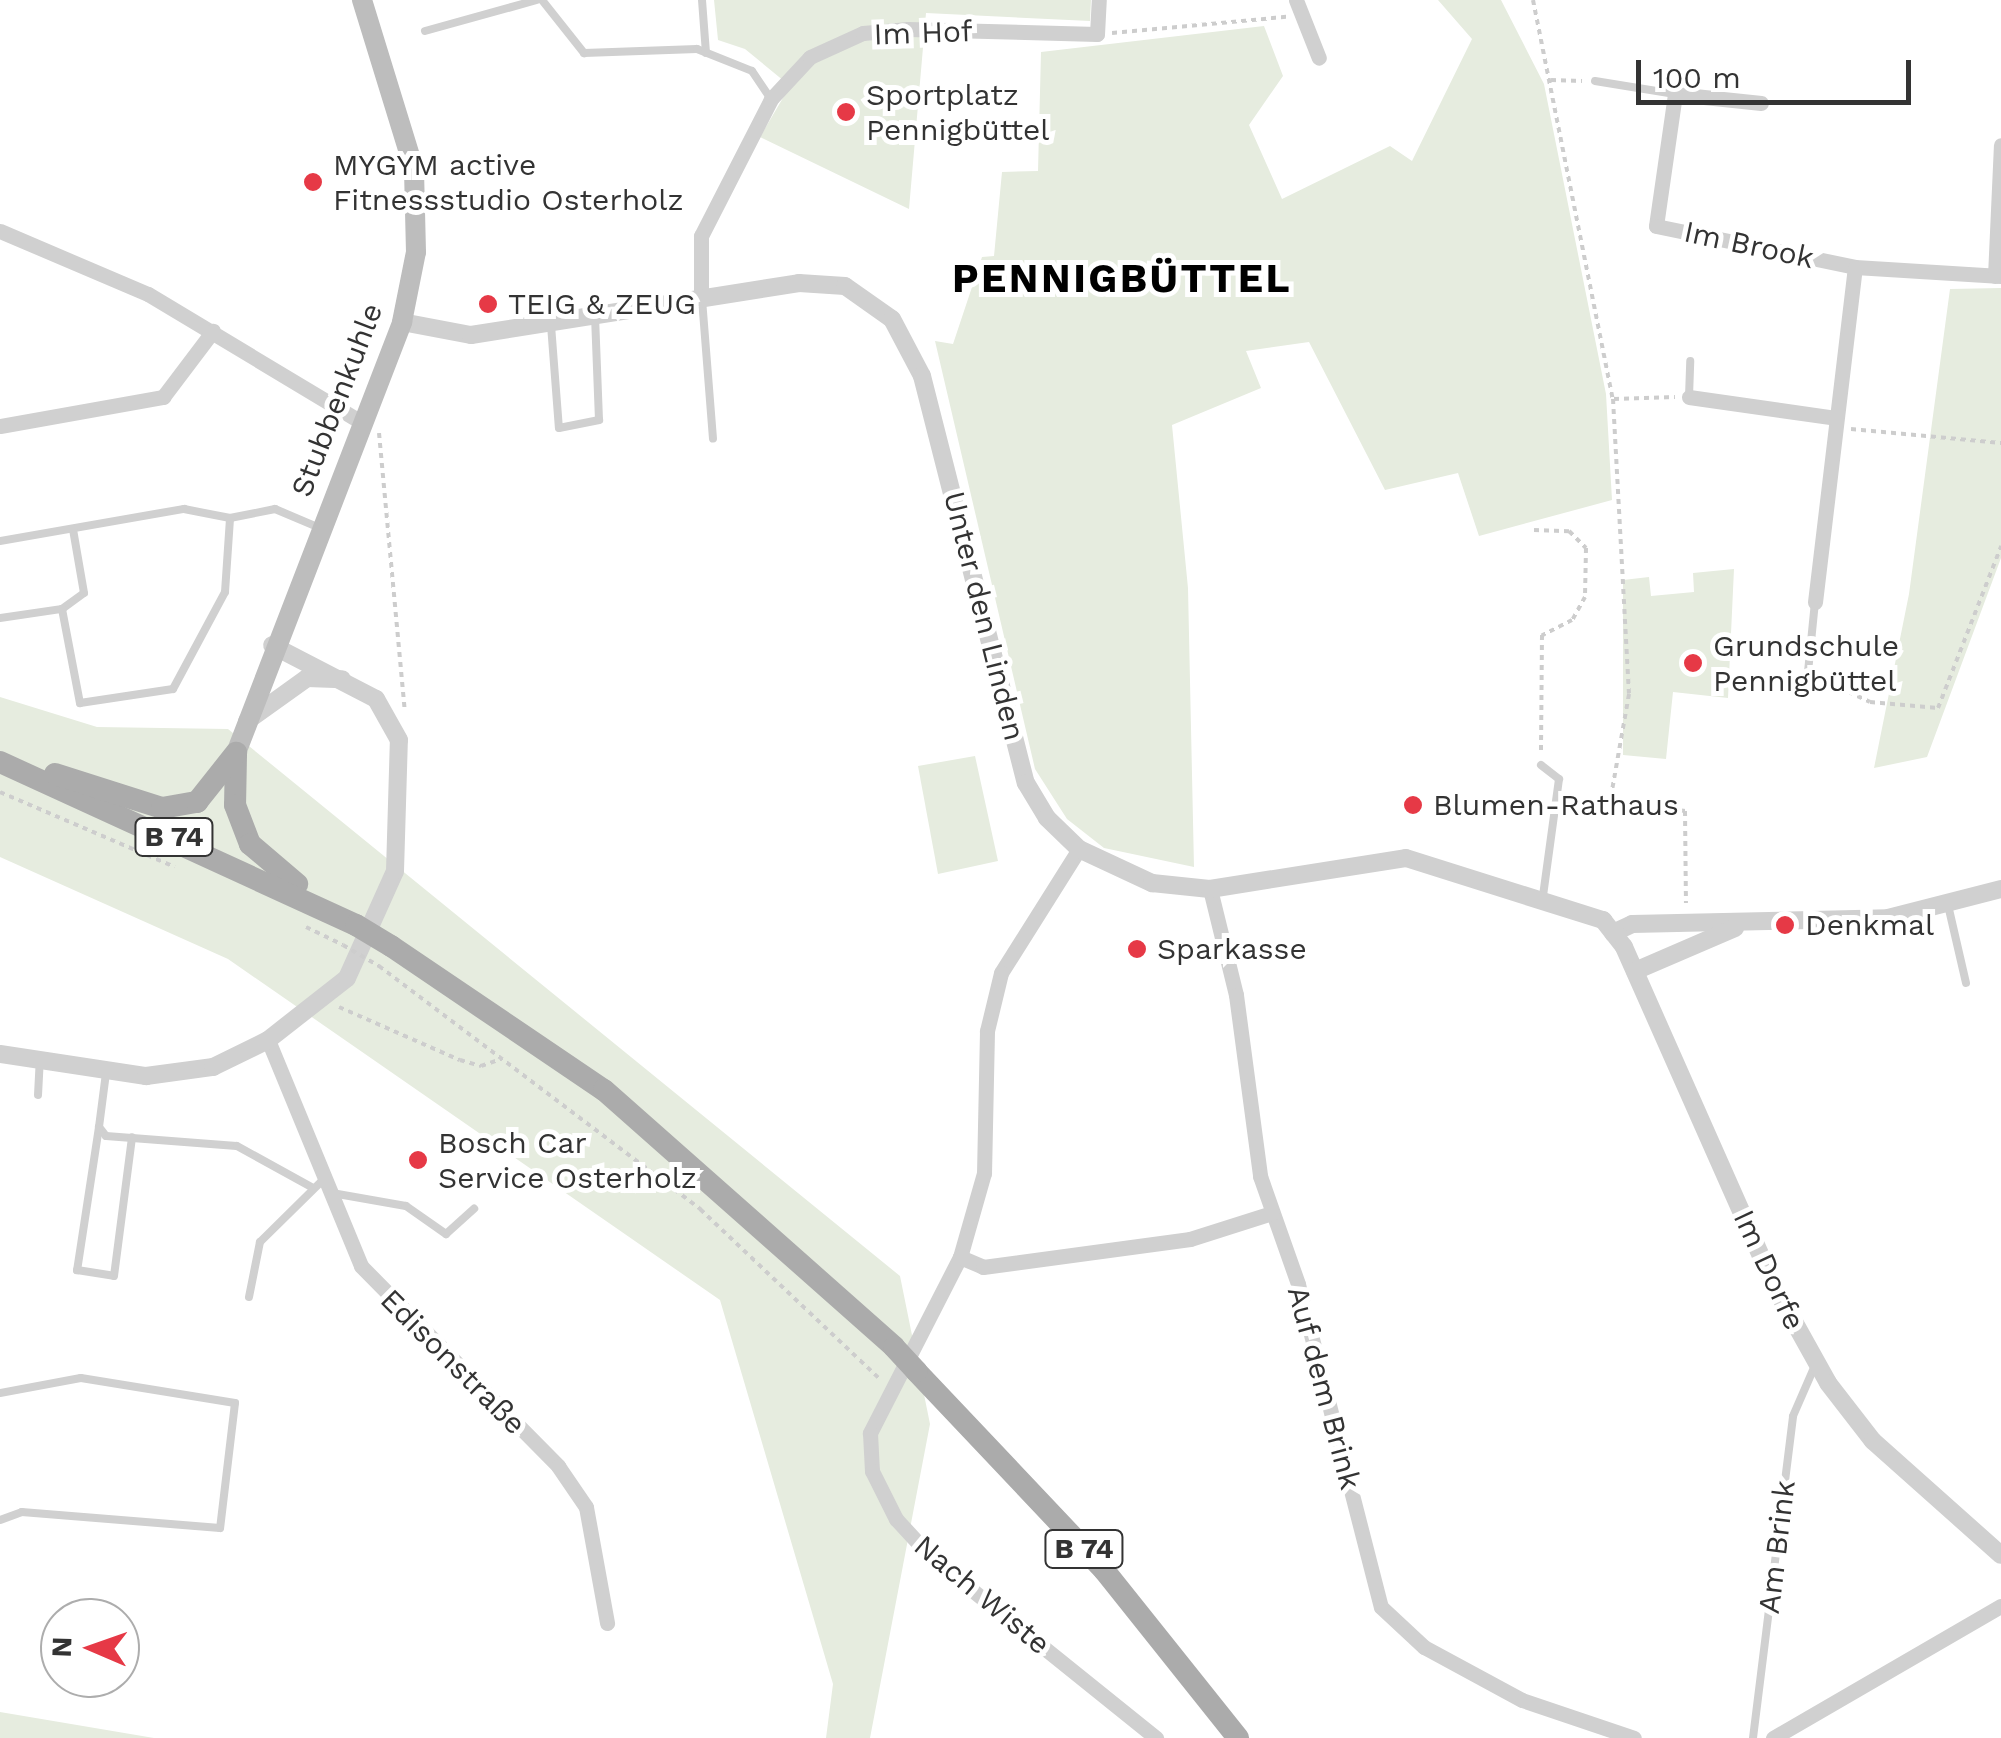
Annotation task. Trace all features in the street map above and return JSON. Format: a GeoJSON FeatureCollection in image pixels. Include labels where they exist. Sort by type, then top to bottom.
{"type":"FeatureCollection","features":[{"type":"Feature","properties":{"kind":"main road","name":"Stubbenkuhle"},"geometry":{"type":"LineString","coordinates":[[236,753],[272,645],[402,322],[416,252],[414,169],[362,0]]}},
{"type":"Feature","properties":{"kind":"main road","name":"B 74"},"geometry":{"type":"LineString","coordinates":[[0,762],[88,780],[162,808],[197,802],[236,753]]}},
{"type":"Feature","properties":{"kind":"main road","name":"B 74"},"geometry":{"type":"LineString","coordinates":[[236,753],[235,804],[250,844],[318,903]]}},
{"type":"Feature","properties":{"kind":"main road","name":"B 74"},"geometry":{"type":"LineString","coordinates":[[29,770],[356,924],[385,956],[604,1090],[894,1348],[1104,1570],[1238,1738]]}},
{"type":"Feature","properties":{"kind":"street"},"geometry":{"type":"LineString","coordinates":[[1097,34],[1099,0]]}},
{"type":"Feature","properties":{"kind":"street"},"geometry":{"type":"LineString","coordinates":[[1297,8],[1319,58]]}},
{"type":"Feature","properties":{"kind":"street","name":"Im Hof"},"geometry":{"type":"LineString","coordinates":[[701,296],[701,236],[770,99],[810,57],[863,33],[1097,34]]}},
{"type":"Feature","properties":{"kind":"street"},"geometry":{"type":"LineString","coordinates":[[1674,94],[1761,103]]}},
{"type":"Feature","properties":{"kind":"street","name":"Im Brook"},"geometry":{"type":"LineString","coordinates":[[1674,94],[1656,226],[1855,267],[1998,276]]}},
{"type":"Feature","properties":{"kind":"street"},"geometry":{"type":"LineString","coordinates":[[1998,276],[2001,146]]}},
{"type":"Feature","properties":{"kind":"street"},"geometry":{"type":"LineString","coordinates":[[0,231],[213,331],[363,423]]}},
{"type":"Feature","properties":{"kind":"street"},"geometry":{"type":"LineString","coordinates":[[1815,602],[1855,267]]}},
{"type":"Feature","properties":{"kind":"street","name":"Unter den Linden"},"geometry":{"type":"LineString","coordinates":[[402,322],[471,335],[701,296],[845,286],[892,319],[922,376],[1026,783],[1079,849],[1129,876],[1210,889],[1406,858],[1582,908],[1613,933]]}},
{"type":"Feature","properties":{"kind":"street"},"geometry":{"type":"LineString","coordinates":[[0,426],[163,397],[213,331]]}},
{"type":"Feature","properties":{"kind":"street"},"geometry":{"type":"LineString","coordinates":[[1690,397],[1836,423]]}},
{"type":"Feature","properties":{"kind":"street"},"geometry":{"type":"LineString","coordinates":[[0,1054],[146,1076],[213,1067],[268,1040],[348,978],[396,871],[404,798],[399,740],[376,699],[348,678],[272,645]]}},
{"type":"Feature","properties":{"kind":"street"},"geometry":{"type":"LineString","coordinates":[[247,721],[307,678],[348,678]]}},
{"type":"Feature","properties":{"kind":"street","name":"Nach Wiste"},"geometry":{"type":"LineString","coordinates":[[1079,849],[1001,972],[987,1032],[984,1174],[960,1257],[870,1433],[872,1471],[896,1519],[1156,1738]]}},
{"type":"Feature","properties":{"kind":"street","name":"Auf dem Brink"},"geometry":{"type":"LineString","coordinates":[[1210,889],[1272,1213],[1381,1607],[1424,1647],[1522,1700],[1634,1738]]}},
{"type":"Feature","properties":{"kind":"street"},"geometry":{"type":"LineString","coordinates":[[1613,933],[1686,924],[1740,926],[1948,905],[2001,889]]}},
{"type":"Feature","properties":{"kind":"street"},"geometry":{"type":"LineString","coordinates":[[1635,971],[1740,926]]}},
{"type":"Feature","properties":{"kind":"street","name":"Im Dorfe"},"geometry":{"type":"LineString","coordinates":[[1613,933],[1635,971],[1816,1364],[1874,1441],[2001,1555]]}},
{"type":"Feature","properties":{"kind":"street","name":"Edisonstraße"},"geometry":{"type":"LineString","coordinates":[[268,1040],[324,1187],[385,1297],[558,1466],[586,1507],[602,1556],[606,1623]]}},
{"type":"Feature","properties":{"kind":"street"},"geometry":{"type":"LineString","coordinates":[[960,1257],[982,1267],[1190,1239],[1272,1213]]}},
{"type":"Feature","properties":{"kind":"street"},"geometry":{"type":"LineString","coordinates":[[1773,1738],[2001,1606]]}},
{"type":"Feature","properties":{"kind":"lane"},"geometry":{"type":"LineString","coordinates":[[426,32],[540,0],[584,53],[706,52],[752,71],[770,99]]}},
{"type":"Feature","properties":{"kind":"lane"},"geometry":{"type":"LineString","coordinates":[[702,0],[706,52]]}},
{"type":"Feature","properties":{"kind":"lane"},"geometry":{"type":"LineString","coordinates":[[1595,82],[1674,94]]}},
{"type":"Feature","properties":{"kind":"lane"},"geometry":{"type":"LineString","coordinates":[[701,296],[714,439]]}},
{"type":"Feature","properties":{"kind":"lane"},"geometry":{"type":"LineString","coordinates":[[551,322],[559,428],[599,420],[595,314]]}},
{"type":"Feature","properties":{"kind":"lane"},"geometry":{"type":"LineString","coordinates":[[1690,362],[1690,397]]}},
{"type":"Feature","properties":{"kind":"lane"},"geometry":{"type":"LineString","coordinates":[[0,541],[184,509],[230,518],[275,510],[320,528]]}},
{"type":"Feature","properties":{"kind":"lane"},"geometry":{"type":"LineString","coordinates":[[62,610],[80,702],[173,689],[225,592],[230,518]]}},
{"type":"Feature","properties":{"kind":"lane"},"geometry":{"type":"LineString","coordinates":[[0,618],[62,610],[84,594],[73,529]]}},
{"type":"Feature","properties":{"kind":"lane"},"geometry":{"type":"LineString","coordinates":[[1806,692],[1815,602]]}},
{"type":"Feature","properties":{"kind":"lane"},"geometry":{"type":"LineString","coordinates":[[1541,765],[1559,779],[1544,896]]}},
{"type":"Feature","properties":{"kind":"lane"},"geometry":{"type":"LineString","coordinates":[[1948,905],[1966,983]]}},
{"type":"Feature","properties":{"kind":"lane"},"geometry":{"type":"LineString","coordinates":[[38,1094],[40,1061]]}},
{"type":"Feature","properties":{"kind":"lane"},"geometry":{"type":"LineString","coordinates":[[106,1070],[77,1270],[114,1276],[132,1137]]}},
{"type":"Feature","properties":{"kind":"lane"},"geometry":{"type":"LineString","coordinates":[[99,1127],[132,1137],[237,1146],[324,1187],[406,1206],[446,1234],[474,1208]]}},
{"type":"Feature","properties":{"kind":"lane"},"geometry":{"type":"LineString","coordinates":[[249,1297],[260,1242],[324,1187]]}},
{"type":"Feature","properties":{"kind":"lane","name":"Am Brink"},"geometry":{"type":"LineString","coordinates":[[1754,1738],[1792,1416],[1816,1364]]}},
{"type":"Feature","properties":{"kind":"lane"},"geometry":{"type":"LineString","coordinates":[[0,1392],[81,1378],[236,1402],[220,1528],[22,1512],[0,1520]]}},
{"type":"Feature","properties":{"kind":"path"},"geometry":{"type":"LineString","coordinates":[[1534,0],[1614,399],[1629,694],[1610,802],[1685,811],[1686,924]]}},
{"type":"Feature","properties":{"kind":"path"},"geometry":{"type":"LineString","coordinates":[[1097,34],[1297,8]]}},
{"type":"Feature","properties":{"kind":"path"},"geometry":{"type":"LineString","coordinates":[[1551,80],[1595,82]]}},
{"type":"Feature","properties":{"kind":"path"},"geometry":{"type":"LineString","coordinates":[[1614,399],[1690,397]]}},
{"type":"Feature","properties":{"kind":"path"},"geometry":{"type":"LineString","coordinates":[[363,423],[380,434],[407,702],[399,740]]}},
{"type":"Feature","properties":{"kind":"path"},"geometry":{"type":"LineString","coordinates":[[1836,423],[2001,443]]}},
{"type":"Feature","properties":{"kind":"path"},"geometry":{"type":"LineString","coordinates":[[1534,530],[1569,531],[1586,548],[1585,597],[1572,620],[1542,636],[1541,765]]}},
{"type":"Feature","properties":{"kind":"path"},"geometry":{"type":"LineString","coordinates":[[1810,662],[1823,682],[1870,702],[1938,708],[2001,546]]}},
{"type":"Feature","properties":{"kind":"path"},"geometry":{"type":"LineString","coordinates":[[0,792],[179,868]]}},
{"type":"Feature","properties":{"kind":"path"},"geometry":{"type":"LineString","coordinates":[[298,922],[343,945],[385,956],[504,1058],[700,1209],[890,1388]]}},
{"type":"Feature","properties":{"kind":"path"},"geometry":{"type":"LineString","coordinates":[[321,999],[460,1060],[481,1066],[504,1058]]}},
{"type":"Feature","properties":{"kind":"shaded area","name":"Sportplatz Pennigbüttel"},"geometry":{"type":"Polygon","coordinates":[[[714,0],[1091,0],[1090,21],[926,13],[909,209],[760,137],[790,86],[745,49],[718,40],[714,0]]]}},
{"type":"Feature","properties":{"kind":"shaded area"},"geometry":{"type":"Polygon","coordinates":[[[1438,0],[1501,0],[1544,84],[1606,394],[1612,500],[1479,536],[1458,473],[1385,490],[1309,342],[1246,351],[1261,388],[1172,425],[1188,588],[1194,867],[1104,848],[1067,819],[1035,769],[935,341],[953,344],[982,257],[994,256],[1002,172],[1038,171],[1041,52],[1264,26],[1283,76],[1249,125],[1282,199],[1390,146],[1412,161],[1472,39],[1438,0]]]}},
{"type":"Feature","properties":{"kind":"shaded area"},"geometry":{"type":"Polygon","coordinates":[[[2001,288],[2001,558],[1927,757],[1874,768],[1909,594],[1950,289],[2001,288]]]}},
{"type":"Feature","properties":{"kind":"shaded area"},"geometry":{"type":"Polygon","coordinates":[[[1734,569],[1728,698],[1673,692],[1666,759],[1623,755],[1623,580],[1649,577],[1651,596],[1694,592],[1693,573],[1734,569]]]}},
{"type":"Feature","properties":{"kind":"shaded area"},"geometry":{"type":"Polygon","coordinates":[[[0,697],[97,727],[228,729],[900,1276],[930,1424],[870,1738],[826,1738],[833,1684],[720,1300],[228,959],[0,857],[0,697]]]}},
{"type":"Feature","properties":{"kind":"shaded area"},"geometry":{"type":"Polygon","coordinates":[[[975,756],[998,861],[938,874],[918,766],[975,756]]]}},
{"type":"Feature","properties":{"kind":"shaded area"},"geometry":{"type":"Polygon","coordinates":[[[0,1712],[154,1738],[0,1738],[0,1712]]]}},
{"type":"Feature","properties":{"kind":"place","name":"Sportplatz Pennigbüttel"},"geometry":{"type":"Point","coordinates":[846,112]}},
{"type":"Feature","properties":{"kind":"place","name":"MYGYM active Fitnessstudio Osterholz"},"geometry":{"type":"Point","coordinates":[313,182]}},
{"type":"Feature","properties":{"kind":"place","name":"TEIG & ZEUG"},"geometry":{"type":"Point","coordinates":[488,304]}},
{"type":"Feature","properties":{"kind":"place","name":"Grundschule Pennigbüttel"},"geometry":{"type":"Point","coordinates":[1693,663]}},
{"type":"Feature","properties":{"kind":"place","name":"Blumen-Rathaus"},"geometry":{"type":"Point","coordinates":[1413,805]}},
{"type":"Feature","properties":{"kind":"place","name":"Denkmal"},"geometry":{"type":"Point","coordinates":[1785,925]}},
{"type":"Feature","properties":{"kind":"place","name":"Sparkasse"},"geometry":{"type":"Point","coordinates":[1137,949]}},
{"type":"Feature","properties":{"kind":"place","name":"Bosch Car Service Osterholz"},"geometry":{"type":"Point","coordinates":[418,1160]}},
{"type":"Feature","properties":{"kind":"district","name":"PENNIGBÜTTEL"},"geometry":{"type":"Point","coordinates":[1122,279]}}]}
